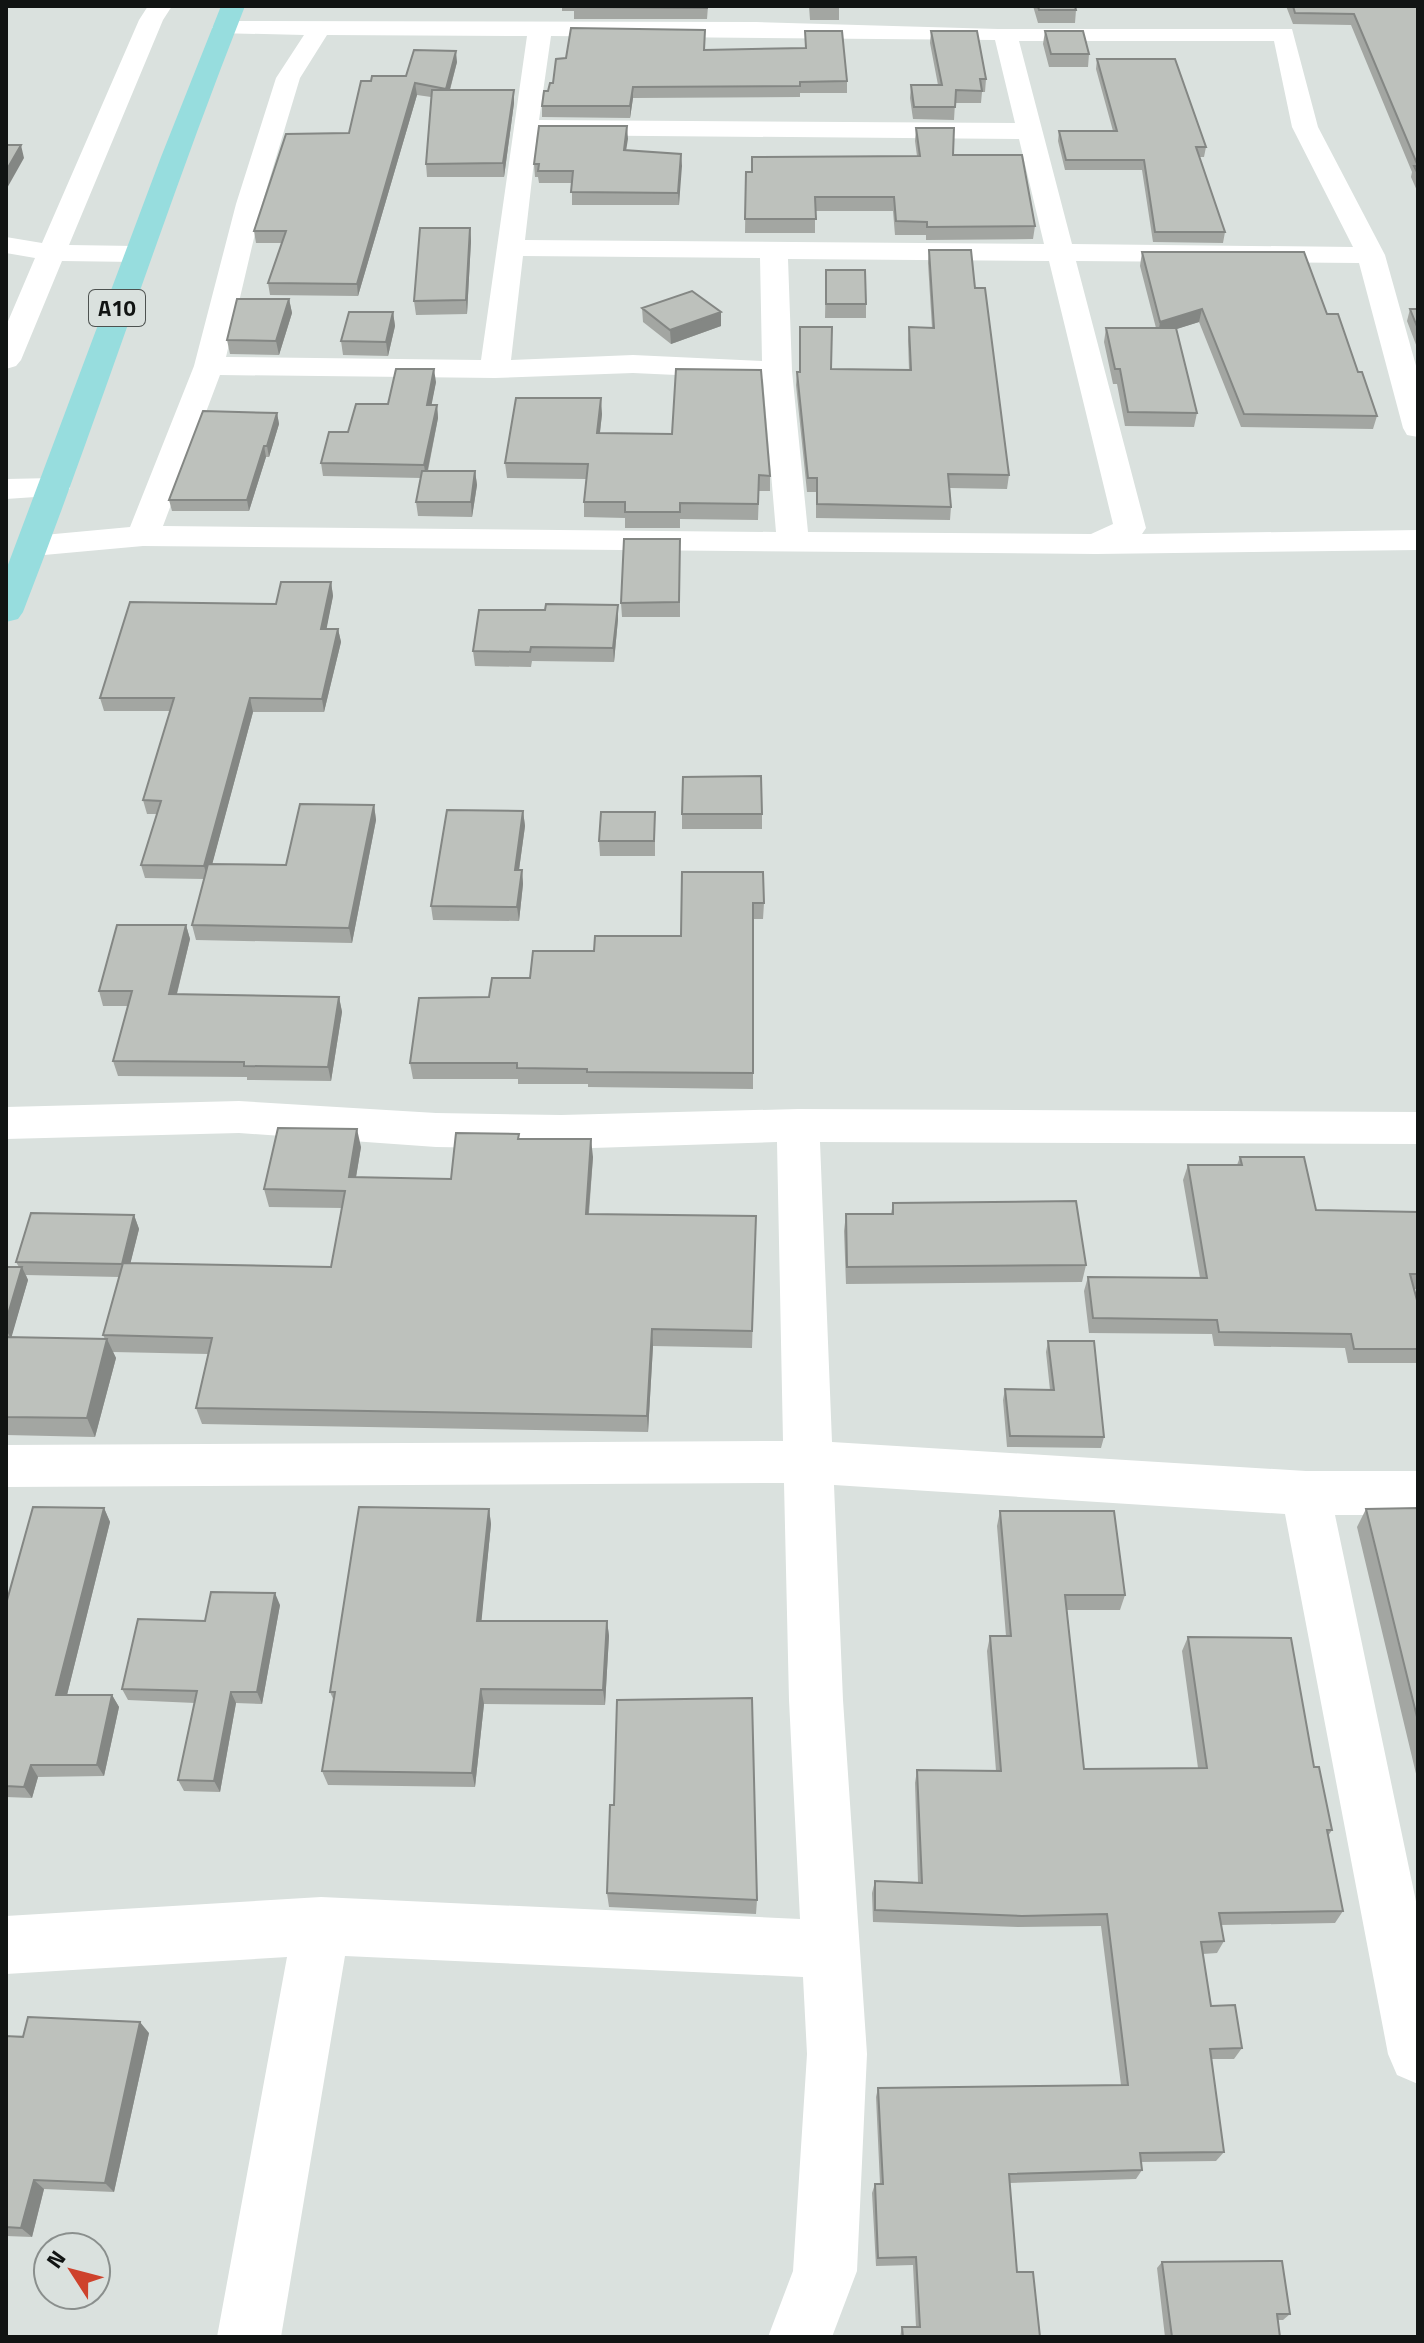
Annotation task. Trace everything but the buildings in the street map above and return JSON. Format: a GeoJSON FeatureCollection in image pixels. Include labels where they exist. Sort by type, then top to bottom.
{"type":"FeatureCollection","features":[{"type":"Feature","properties":{"kind":"main road","name":"A10"},"geometry":{"type":"LineString","coordinates":[[6,612],[33,546],[136,254],[228,17]]}},
{"type":"Feature","properties":{"kind":"street"},"geometry":{"type":"LineString","coordinates":[[6,360],[151,20],[160,6]]}},
{"type":"Feature","properties":{"kind":"street"},"geometry":{"type":"LineString","coordinates":[[228,17],[320,28],[1284,34],[1305,127],[1371,255],[1418,428]]}},
{"type":"Feature","properties":{"kind":"street"},"geometry":{"type":"LineString","coordinates":[[143,536],[209,366],[249,204],[288,78],[320,28]]}},
{"type":"Feature","properties":{"kind":"street"},"geometry":{"type":"LineString","coordinates":[[495,369],[540,31]]}},
{"type":"Feature","properties":{"kind":"street"},"geometry":{"type":"LineString","coordinates":[[1005,34],[1130,528],[1096,544]]}},
{"type":"Feature","properties":{"kind":"street"},"geometry":{"type":"LineString","coordinates":[[525,127],[1030,131]]}},
{"type":"Feature","properties":{"kind":"street"},"geometry":{"type":"LineString","coordinates":[[6,245],[51,253],[136,254]]}},
{"type":"Feature","properties":{"kind":"street"},"geometry":{"type":"LineString","coordinates":[[510,248],[1371,255]]}},
{"type":"Feature","properties":{"kind":"street"},"geometry":{"type":"LineString","coordinates":[[774,250],[777,371],[793,541]]}},
{"type":"Feature","properties":{"kind":"street"},"geometry":{"type":"LineString","coordinates":[[209,366],[495,369],[633,364],[777,371]]}},
{"type":"Feature","properties":{"kind":"street"},"geometry":{"type":"LineString","coordinates":[[6,489],[54,488]]}},
{"type":"Feature","properties":{"kind":"street"},"geometry":{"type":"LineString","coordinates":[[33,546],[143,536],[1096,544],[1418,540]]}},
{"type":"Feature","properties":{"kind":"street"},"geometry":{"type":"LineString","coordinates":[[6,1123],[239,1117],[436,1130],[561,1132],[798,1125],[1418,1128]]}},
{"type":"Feature","properties":{"kind":"street"},"geometry":{"type":"LineString","coordinates":[[798,1125],[806,1462],[837,2054],[825,2271],[800,2337]]}},
{"type":"Feature","properties":{"kind":"street"},"geometry":{"type":"LineString","coordinates":[[6,1466],[806,1462],[1306,1493],[1418,1493]]}},
{"type":"Feature","properties":{"kind":"street"},"geometry":{"type":"LineString","coordinates":[[1306,1493],[1418,2054]]}},
{"type":"Feature","properties":{"kind":"street"},"geometry":{"type":"LineString","coordinates":[[6,1945],[321,1926],[831,1949]]}},
{"type":"Feature","properties":{"kind":"street"},"geometry":{"type":"LineString","coordinates":[[249,2337],[321,1926]]}}]}
